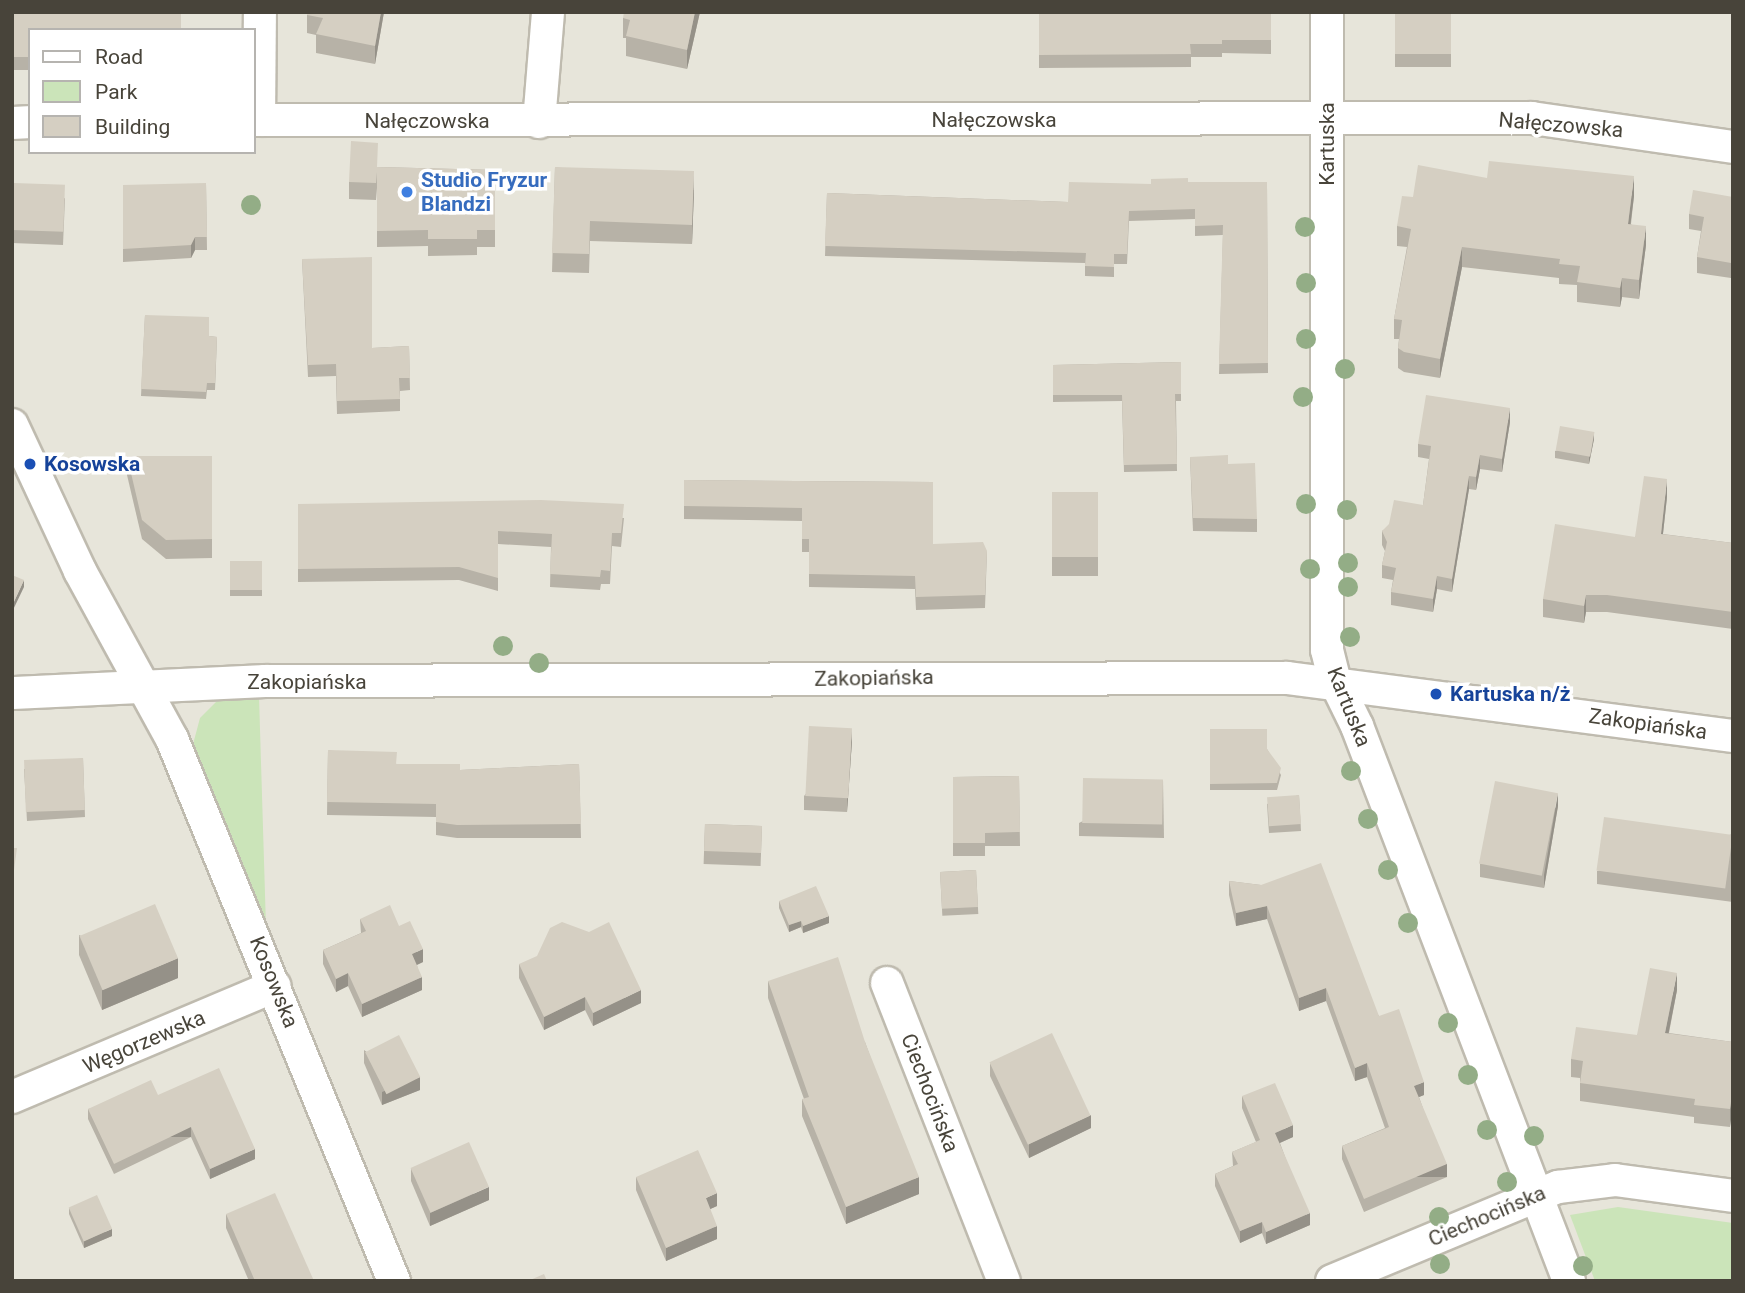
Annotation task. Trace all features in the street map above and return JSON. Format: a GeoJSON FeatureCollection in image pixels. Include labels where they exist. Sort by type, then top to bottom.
{"type":"FeatureCollection","features":[{"type":"Feature","properties":{"kind":"street"},"geometry":{"type":"LineString","coordinates":[[256,120],[260,12]]}},
{"type":"Feature","properties":{"kind":"street"},"geometry":{"type":"LineString","coordinates":[[539,122],[548,12]]}},
{"type":"Feature","properties":{"kind":"street","name":"Kartuska"},"geometry":{"type":"LineString","coordinates":[[1327,12],[1327,650],[1335,681],[1357,726],[1569,1281]]}},
{"type":"Feature","properties":{"kind":"street","name":"Nałęczowska"},"geometry":{"type":"LineString","coordinates":[[256,120],[539,122],[1532,118],[1733,147]]}},
{"type":"Feature","properties":{"kind":"street","name":"Kosowska"},"geometry":{"type":"LineString","coordinates":[[12,425],[139,684],[172,739],[394,1281]]}},
{"type":"Feature","properties":{"kind":"street","name":"Zakopiańska"},"geometry":{"type":"LineString","coordinates":[[12,693],[139,684],[1178,676],[1335,681],[1733,736]]}},
{"type":"Feature","properties":{"kind":"street","name":"Ciechocińska"},"geometry":{"type":"LineString","coordinates":[[887,984],[1004,1281]]}},
{"type":"Feature","properties":{"kind":"street","name":"Węgorzewska"},"geometry":{"type":"LineString","coordinates":[[12,1097],[275,986]]}},
{"type":"Feature","properties":{"kind":"street","name":"Ciechocińska"},"geometry":{"type":"LineString","coordinates":[[1332,1281],[1537,1194],[1615,1180],[1733,1196]]}},
{"type":"Feature","properties":{"kind":"shaded area"},"geometry":{"type":"Polygon","coordinates":[[[12,12],[1733,12],[1733,1281],[12,1281],[12,12]]]}},
{"type":"Feature","properties":{"kind":"green space"},"geometry":{"type":"Polygon","coordinates":[[[259,696],[266,927],[192,748],[200,718],[220,698],[259,696]]]}},
{"type":"Feature","properties":{"kind":"green space"},"geometry":{"type":"Polygon","coordinates":[[[1618,1207],[1733,1223],[1733,1281],[1595,1281],[1570,1215],[1618,1207]]]}},
{"type":"Feature","properties":{"kind":"building"},"geometry":{"type":"Polygon","coordinates":[[[12,12],[181,12],[181,28],[28,28],[28,57],[12,57],[12,12]]]}},
{"type":"Feature","properties":{"kind":"building"},"geometry":{"type":"Polygon","coordinates":[[[307,12],[381,12],[375,46],[316,34],[323,18],[307,15],[307,12]]]}},
{"type":"Feature","properties":{"kind":"building"},"geometry":{"type":"Polygon","coordinates":[[[624,12],[695,12],[687,50],[626,36],[630,20],[623,18],[624,12]]]}},
{"type":"Feature","properties":{"kind":"building"},"geometry":{"type":"Polygon","coordinates":[[[1039,12],[1271,12],[1271,40],[1222,40],[1222,44],[1190,44],[1191,54],[1039,55],[1039,12]]]}},
{"type":"Feature","properties":{"kind":"building"},"geometry":{"type":"Polygon","coordinates":[[[1395,12],[1451,12],[1451,54],[1395,54],[1395,12]]]}},
{"type":"Feature","properties":{"kind":"building"},"geometry":{"type":"Polygon","coordinates":[[[351,141],[378,143],[377,167],[495,170],[495,230],[477,230],[477,239],[428,239],[428,230],[377,231],[377,172],[376,183],[349,182],[351,141]]]}},
{"type":"Feature","properties":{"kind":"building"},"geometry":{"type":"Polygon","coordinates":[[[1489,161],[1634,176],[1628,224],[1646,226],[1639,280],[1622,278],[1620,288],[1577,282],[1580,266],[1559,264],[1560,259],[1462,247],[1440,359],[1404,352],[1398,348],[1402,320],[1394,319],[1411,229],[1397,226],[1402,196],[1413,197],[1418,165],[1487,178],[1489,161]]]}},
{"type":"Feature","properties":{"kind":"building"},"geometry":{"type":"Polygon","coordinates":[[[555,167],[694,171],[692,225],[590,221],[589,254],[552,253],[555,167]]]}},
{"type":"Feature","properties":{"kind":"building"},"geometry":{"type":"Polygon","coordinates":[[[1188,178],[1188,182],[1267,182],[1268,363],[1219,364],[1223,225],[1195,226],[1195,209],[1129,211],[1127,254],[1114,254],[1114,267],[1085,266],[1086,253],[825,246],[827,193],[1068,202],[1069,182],[1151,184],[1151,179],[1188,178]]]}},
{"type":"Feature","properties":{"kind":"building"},"geometry":{"type":"Polygon","coordinates":[[[14,183],[65,185],[63,232],[12,230],[14,183]]]}},
{"type":"Feature","properties":{"kind":"building"},"geometry":{"type":"Polygon","coordinates":[[[206,183],[207,237],[195,237],[191,245],[123,249],[123,185],[206,183]]]}},
{"type":"Feature","properties":{"kind":"building"},"geometry":{"type":"Polygon","coordinates":[[[1693,190],[1733,197],[1731,263],[1697,257],[1704,217],[1689,214],[1693,190]]]}},
{"type":"Feature","properties":{"kind":"building"},"geometry":{"type":"Polygon","coordinates":[[[372,257],[372,348],[409,346],[410,378],[399,378],[400,399],[337,401],[336,364],[308,365],[302,259],[372,257]]]}},
{"type":"Feature","properties":{"kind":"building"},"geometry":{"type":"Polygon","coordinates":[[[145,315],[209,317],[209,336],[217,337],[215,383],[207,383],[206,392],[141,389],[145,315]]]}},
{"type":"Feature","properties":{"kind":"building"},"geometry":{"type":"Polygon","coordinates":[[[1181,362],[1181,394],[1175,394],[1177,464],[1124,465],[1122,395],[1053,395],[1053,365],[1181,362]]]}},
{"type":"Feature","properties":{"kind":"building"},"geometry":{"type":"Polygon","coordinates":[[[1426,395],[1510,408],[1502,459],[1480,455],[1476,477],[1469,476],[1452,579],[1437,576],[1433,599],[1391,592],[1396,568],[1382,565],[1387,542],[1382,531],[1389,524],[1394,500],[1423,505],[1431,446],[1418,444],[1426,395]]]}},
{"type":"Feature","properties":{"kind":"building"},"geometry":{"type":"Polygon","coordinates":[[[1560,426],[1594,432],[1590,457],[1556,451],[1560,426]]]}},
{"type":"Feature","properties":{"kind":"building"},"geometry":{"type":"Polygon","coordinates":[[[1228,455],[1228,464],[1255,463],[1257,519],[1193,518],[1190,457],[1228,455]]]}},
{"type":"Feature","properties":{"kind":"building"},"geometry":{"type":"Polygon","coordinates":[[[127,456],[212,456],[212,539],[166,540],[142,520],[127,456]]]}},
{"type":"Feature","properties":{"kind":"building"},"geometry":{"type":"Polygon","coordinates":[[[1644,476],[1667,479],[1661,534],[1733,543],[1733,612],[1607,595],[1586,595],[1584,606],[1543,599],[1555,524],[1635,537],[1644,476]]]}},
{"type":"Feature","properties":{"kind":"building"},"geometry":{"type":"Polygon","coordinates":[[[684,480],[933,482],[933,544],[983,542],[987,551],[985,595],[916,597],[915,576],[809,574],[809,539],[802,539],[802,508],[684,506],[684,480]]]}},
{"type":"Feature","properties":{"kind":"building"},"geometry":{"type":"Polygon","coordinates":[[[1052,492],[1098,492],[1098,557],[1052,557],[1052,492]]]}},
{"type":"Feature","properties":{"kind":"building"},"geometry":{"type":"Polygon","coordinates":[[[541,500],[624,504],[621,533],[612,533],[610,571],[601,570],[600,577],[550,574],[552,534],[498,531],[498,578],[459,567],[298,569],[298,504],[541,500]]]}},
{"type":"Feature","properties":{"kind":"building"},"geometry":{"type":"Polygon","coordinates":[[[230,561],[262,561],[262,590],[230,590],[230,561]]]}},
{"type":"Feature","properties":{"kind":"building"},"geometry":{"type":"Polygon","coordinates":[[[12,575],[24,580],[12,606],[12,575]]]}},
{"type":"Feature","properties":{"kind":"building"},"geometry":{"type":"Polygon","coordinates":[[[809,726],[852,728],[848,798],[805,796],[809,726]]]}},
{"type":"Feature","properties":{"kind":"building"},"geometry":{"type":"Polygon","coordinates":[[[1210,729],[1267,729],[1267,749],[1281,768],[1277,783],[1210,784],[1210,729]]]}},
{"type":"Feature","properties":{"kind":"building"},"geometry":{"type":"Polygon","coordinates":[[[328,750],[397,752],[396,764],[460,764],[460,770],[579,764],[581,824],[457,825],[436,822],[436,804],[327,802],[328,750]]]}},
{"type":"Feature","properties":{"kind":"building"},"geometry":{"type":"Polygon","coordinates":[[[83,758],[85,810],[26,812],[24,760],[83,758]]]}},
{"type":"Feature","properties":{"kind":"building"},"geometry":{"type":"Polygon","coordinates":[[[1019,776],[1020,832],[985,833],[985,843],[953,843],[953,777],[1019,776]]]}},
{"type":"Feature","properties":{"kind":"building"},"geometry":{"type":"Polygon","coordinates":[[[1083,778],[1163,779],[1162,824],[1082,823],[1083,778]]]}},
{"type":"Feature","properties":{"kind":"building"},"geometry":{"type":"Polygon","coordinates":[[[1495,781],[1558,793],[1542,876],[1479,863],[1495,781]]]}},
{"type":"Feature","properties":{"kind":"building"},"geometry":{"type":"Polygon","coordinates":[[[1299,795],[1301,824],[1269,826],[1267,797],[1299,795]]]}},
{"type":"Feature","properties":{"kind":"building"},"geometry":{"type":"Polygon","coordinates":[[[1604,817],[1733,835],[1725,889],[1596,870],[1604,817]]]}},
{"type":"Feature","properties":{"kind":"building"},"geometry":{"type":"Polygon","coordinates":[[[705,824],[762,826],[761,853],[704,851],[705,824]]]}},
{"type":"Feature","properties":{"kind":"building"},"geometry":{"type":"Polygon","coordinates":[[[12,848],[17,848],[12,885],[12,848]]]}},
{"type":"Feature","properties":{"kind":"building"},"geometry":{"type":"Polygon","coordinates":[[[1321,863],[1379,1016],[1399,1009],[1424,1082],[1414,1086],[1447,1164],[1364,1199],[1342,1146],[1389,1127],[1367,1063],[1355,1068],[1326,988],[1299,998],[1267,906],[1236,913],[1229,881],[1261,885],[1321,863]]]}},
{"type":"Feature","properties":{"kind":"building"},"geometry":{"type":"Polygon","coordinates":[[[976,870],[978,907],[942,909],[940,872],[976,870]]]}},
{"type":"Feature","properties":{"kind":"building"},"geometry":{"type":"Polygon","coordinates":[[[816,886],[829,916],[803,926],[801,921],[789,925],[779,901],[816,886]]]}},
{"type":"Feature","properties":{"kind":"building"},"geometry":{"type":"Polygon","coordinates":[[[155,904],[178,958],[103,990],[80,936],[155,904]]]}},
{"type":"Feature","properties":{"kind":"building"},"geometry":{"type":"Polygon","coordinates":[[[390,905],[399,926],[410,921],[423,949],[412,954],[422,977],[362,1004],[348,973],[336,979],[323,950],[366,931],[360,919],[390,905]]]}},
{"type":"Feature","properties":{"kind":"building"},"geometry":{"type":"Polygon","coordinates":[[[562,922],[589,932],[609,922],[641,990],[593,1013],[585,997],[544,1017],[519,964],[537,956],[550,928],[562,922]]]}},
{"type":"Feature","properties":{"kind":"building"},"geometry":{"type":"Polygon","coordinates":[[[838,957],[865,1042],[919,1177],[846,1207],[802,1099],[809,1097],[768,981],[838,957]]]}},
{"type":"Feature","properties":{"kind":"building"},"geometry":{"type":"Polygon","coordinates":[[[1650,968],[1677,973],[1665,1033],[1733,1042],[1730,1109],[1694,1105],[1695,1099],[1580,1083],[1583,1061],[1571,1059],[1576,1027],[1637,1035],[1650,968]]]}},
{"type":"Feature","properties":{"kind":"building"},"geometry":{"type":"Polygon","coordinates":[[[1052,1033],[1090,1115],[1028,1145],[989,1062],[1052,1033]]]}},
{"type":"Feature","properties":{"kind":"building"},"geometry":{"type":"Polygon","coordinates":[[[399,1035],[420,1077],[386,1094],[365,1052],[399,1035]]]}},
{"type":"Feature","properties":{"kind":"building"},"geometry":{"type":"Polygon","coordinates":[[[219,1068],[255,1149],[210,1169],[191,1127],[114,1164],[88,1109],[151,1080],[158,1095],[219,1068]]]}},
{"type":"Feature","properties":{"kind":"building"},"geometry":{"type":"Polygon","coordinates":[[[1275,1083],[1293,1125],[1275,1133],[1310,1213],[1266,1232],[1262,1222],[1240,1231],[1215,1174],[1238,1164],[1232,1152],[1260,1140],[1242,1096],[1275,1083]]]}},
{"type":"Feature","properties":{"kind":"building"},"geometry":{"type":"Polygon","coordinates":[[[469,1142],[489,1187],[430,1213],[411,1168],[469,1142]]]}},
{"type":"Feature","properties":{"kind":"building"},"geometry":{"type":"Polygon","coordinates":[[[698,1150],[717,1193],[706,1198],[717,1226],[666,1248],[636,1177],[698,1150]]]}},
{"type":"Feature","properties":{"kind":"building"},"geometry":{"type":"Polygon","coordinates":[[[275,1193],[314,1281],[255,1281],[226,1214],[275,1193]]]}},
{"type":"Feature","properties":{"kind":"building"},"geometry":{"type":"Polygon","coordinates":[[[97,1195],[112,1229],[84,1241],[69,1208],[97,1195]]]}},
{"type":"Feature","properties":{"kind":"building"},"geometry":{"type":"Polygon","coordinates":[[[544,1274],[547,1281],[528,1281],[544,1274]]]}},
{"type":"Feature","properties":{"kind":"place","name":"Studio Fryzur Blandzi"},"geometry":{"type":"Point","coordinates":[407,192]}},
{"type":"Feature","properties":{"kind":"place","name":"Kosowska"},"geometry":{"type":"Point","coordinates":[30,464]}},
{"type":"Feature","properties":{"kind":"place","name":"Kartuska n/ż"},"geometry":{"type":"Point","coordinates":[1436,694]}}]}
